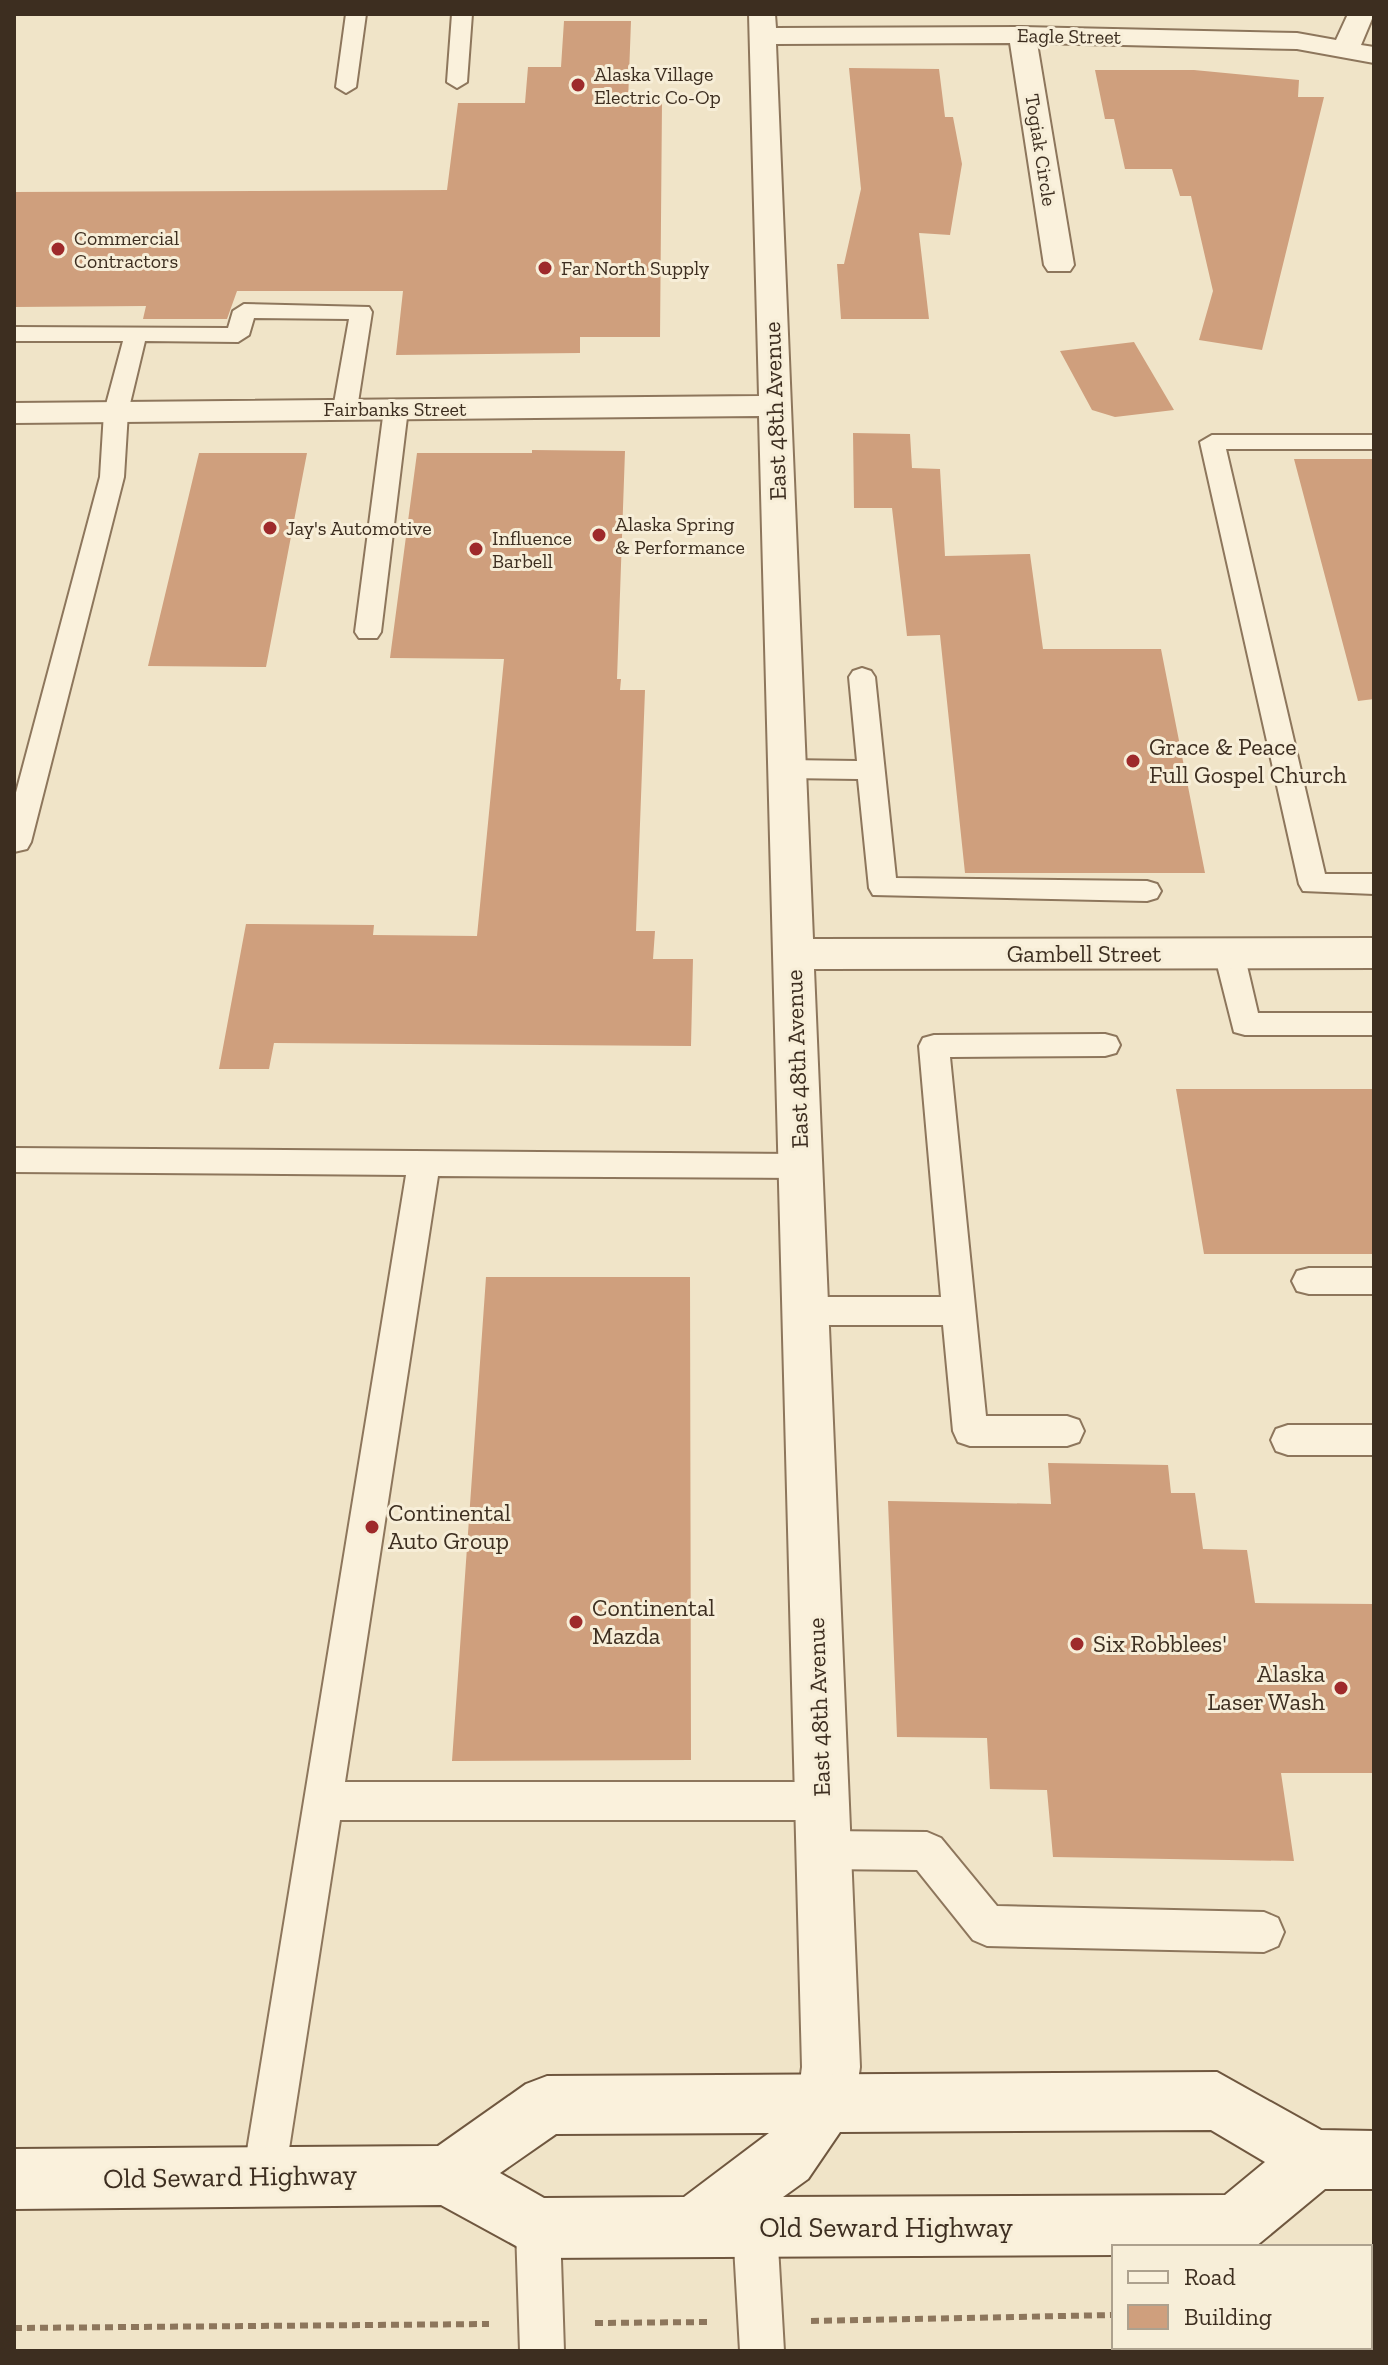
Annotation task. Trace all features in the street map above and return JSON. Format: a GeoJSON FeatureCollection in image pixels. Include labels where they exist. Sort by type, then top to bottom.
{"type":"FeatureCollection","features":[{"type":"Feature","properties":{"kind":"street"},"geometry":{"type":"LineString","coordinates":[[1345,51],[1361,14]]}},
{"type":"Feature","properties":{"kind":"street","name":"Eagle Street"},"geometry":{"type":"LineString","coordinates":[[762,25],[1297,41],[1374,55]]}},
{"type":"Feature","properties":{"kind":"street","name":"East 48th Avenue"},"geometry":{"type":"LineString","coordinates":[[762,25],[831,2067],[826,2103]]}},
{"type":"Feature","properties":{"kind":"street","name":"Togiak Circle"},"geometry":{"type":"LineString","coordinates":[[1022,35],[1059,265]]}},
{"type":"Feature","properties":{"kind":"street","name":"Fairbanks Street"},"geometry":{"type":"LineString","coordinates":[[14,413],[775,406]]}},
{"type":"Feature","properties":{"kind":"street","name":"Gambell Street"},"geometry":{"type":"LineString","coordinates":[[793,954],[1374,953]]}},
{"type":"Feature","properties":{"kind":"street"},"geometry":{"type":"LineString","coordinates":[[447,2175],[547,2105],[1217,2101],[1315,2159],[1374,2160]]}},
{"type":"Feature","properties":{"kind":"street"},"geometry":{"type":"LineString","coordinates":[[691,2229],[787,2158],[826,2103]]}},
{"type":"Feature","properties":{"kind":"street","name":"Old Seward Highway"},"geometry":{"type":"LineString","coordinates":[[14,2179],[447,2175],[538,2228],[755,2228],[1238,2236],[1315,2159]]}},
{"type":"Feature","properties":{"kind":"lane"},"geometry":{"type":"LineString","coordinates":[[346,87],[356,14]]}},
{"type":"Feature","properties":{"kind":"lane"},"geometry":{"type":"LineString","coordinates":[[457,82],[462,14]]}},
{"type":"Feature","properties":{"kind":"lane"},"geometry":{"type":"LineString","coordinates":[[14,334],[238,335],[244,311],[361,312],[345,409]]}},
{"type":"Feature","properties":{"kind":"lane"},"geometry":{"type":"LineString","coordinates":[[14,842],[17,842],[112,477],[116,412],[136,334]]}},
{"type":"Feature","properties":{"kind":"lane"},"geometry":{"type":"LineString","coordinates":[[368,632],[396,409]]}},
{"type":"Feature","properties":{"kind":"lane"},"geometry":{"type":"LineString","coordinates":[[1374,442],[1212,442],[1313,884],[1374,884]]}},
{"type":"Feature","properties":{"kind":"lane"},"geometry":{"type":"LineString","coordinates":[[862,677],[883,888],[1147,891]]}},
{"type":"Feature","properties":{"kind":"lane"},"geometry":{"type":"LineString","coordinates":[[787,769],[871,770]]}},
{"type":"Feature","properties":{"kind":"lane"},"geometry":{"type":"LineString","coordinates":[[1229,953],[1245,1024],[1374,1024]]}},
{"type":"Feature","properties":{"kind":"lane"},"geometry":{"type":"LineString","coordinates":[[1067,1431],[970,1431],[934,1046],[1105,1045]]}},
{"type":"Feature","properties":{"kind":"lane"},"geometry":{"type":"LineString","coordinates":[[14,1160],[800,1166]]}},
{"type":"Feature","properties":{"kind":"lane"},"geometry":{"type":"LineString","coordinates":[[264,2175],[424,1163]]}},
{"type":"Feature","properties":{"kind":"lane"},"geometry":{"type":"LineString","coordinates":[[1309,1281],[1374,1281]]}},
{"type":"Feature","properties":{"kind":"lane"},"geometry":{"type":"LineString","coordinates":[[806,1311],[959,1311]]}},
{"type":"Feature","properties":{"kind":"lane"},"geometry":{"type":"LineString","coordinates":[[1288,1440],[1374,1440]]}},
{"type":"Feature","properties":{"kind":"lane"},"geometry":{"type":"LineString","coordinates":[[323,1801],[823,1826],[927,1851],[987,1926],[1264,1932]]}},
{"type":"Feature","properties":{"kind":"lane"},"geometry":{"type":"LineString","coordinates":[[538,2228],[542,2351]]}},
{"type":"Feature","properties":{"kind":"lane"},"geometry":{"type":"LineString","coordinates":[[755,2228],[762,2351]]}},
{"type":"Feature","properties":{"kind":"building"},"geometry":{"type":"Polygon","coordinates":[[[564,21],[631,21],[628,102],[662,102],[660,337],[580,337],[580,353],[396,355],[403,291],[237,291],[227,319],[143,319],[146,306],[14,307],[14,192],[447,190],[458,103],[525,103],[528,67],[561,67],[564,21]]]}},
{"type":"Feature","properties":{"kind":"building"},"geometry":{"type":"Polygon","coordinates":[[[849,68],[939,69],[945,117],[953,117],[962,164],[950,235],[919,233],[929,319],[841,319],[837,264],[844,264],[861,189],[849,68]]]}},
{"type":"Feature","properties":{"kind":"building"},"geometry":{"type":"Polygon","coordinates":[[[1095,70],[1194,70],[1299,80],[1298,97],[1324,97],[1262,350],[1199,340],[1213,291],[1191,196],[1180,196],[1172,169],[1125,169],[1114,119],[1105,119],[1095,70]]]}},
{"type":"Feature","properties":{"kind":"building"},"geometry":{"type":"Polygon","coordinates":[[[1134,342],[1174,410],[1115,417],[1092,410],[1060,351],[1134,342]]]}},
{"type":"Feature","properties":{"kind":"building"},"geometry":{"type":"Polygon","coordinates":[[[853,433],[910,434],[912,468],[940,469],[945,556],[1030,554],[1043,649],[1161,649],[1205,873],[965,873],[940,635],[907,636],[892,508],[854,508],[853,433]]]}},
{"type":"Feature","properties":{"kind":"building"},"geometry":{"type":"Polygon","coordinates":[[[532,450],[625,451],[617,679],[621,679],[620,690],[645,690],[636,931],[655,931],[653,959],[693,959],[691,1046],[274,1043],[269,1069],[219,1069],[246,924],[374,925],[373,935],[477,936],[504,659],[390,658],[417,453],[532,453],[532,450]]]}},
{"type":"Feature","properties":{"kind":"building"},"geometry":{"type":"Polygon","coordinates":[[[199,453],[307,453],[266,667],[148,666],[199,453]]]}},
{"type":"Feature","properties":{"kind":"building"},"geometry":{"type":"Polygon","coordinates":[[[1294,459],[1374,459],[1374,699],[1358,701],[1294,459]]]}},
{"type":"Feature","properties":{"kind":"building"},"geometry":{"type":"Polygon","coordinates":[[[1176,1089],[1374,1089],[1374,1254],[1204,1254],[1176,1089]]]}},
{"type":"Feature","properties":{"kind":"building","name":"Continental Mazda"},"geometry":{"type":"Polygon","coordinates":[[[486,1277],[690,1277],[691,1760],[452,1761],[486,1277]]]}},
{"type":"Feature","properties":{"kind":"building","name":"Six Robblees'"},"geometry":{"type":"Polygon","coordinates":[[[1048,1463],[1168,1465],[1171,1493],[1195,1493],[1203,1549],[1247,1550],[1255,1603],[1374,1604],[1374,1773],[1281,1773],[1294,1861],[1053,1857],[1047,1790],[990,1789],[987,1738],[897,1737],[888,1501],[1051,1504],[1048,1463]]]}},
{"type":"Feature","properties":{"kind":"place","name":"Alaska Village Electric Co-Op"},"geometry":{"type":"Point","coordinates":[578,85]}},
{"type":"Feature","properties":{"kind":"place","name":"Commercial Contractors"},"geometry":{"type":"Point","coordinates":[58,249]}},
{"type":"Feature","properties":{"kind":"place","name":"Far North Supply"},"geometry":{"type":"Point","coordinates":[545,268]}},
{"type":"Feature","properties":{"kind":"place","name":"Jay's Automotive"},"geometry":{"type":"Point","coordinates":[270,528]}},
{"type":"Feature","properties":{"kind":"place","name":"Alaska Spring & Performance"},"geometry":{"type":"Point","coordinates":[599,535]}},
{"type":"Feature","properties":{"kind":"place","name":"Influence Barbell"},"geometry":{"type":"Point","coordinates":[476,549]}},
{"type":"Feature","properties":{"kind":"place","name":"Grace & Peace Full Gospel Church"},"geometry":{"type":"Point","coordinates":[1133,761]}},
{"type":"Feature","properties":{"kind":"place","name":"Continental Auto Group"},"geometry":{"type":"Point","coordinates":[372,1527]}},
{"type":"Feature","properties":{"kind":"place","name":"Continental Mazda"},"geometry":{"type":"Point","coordinates":[576,1622]}},
{"type":"Feature","properties":{"kind":"place","name":"Six Robblees'"},"geometry":{"type":"Point","coordinates":[1077,1644]}},
{"type":"Feature","properties":{"kind":"place","name":"Alaska Laser Wash"},"geometry":{"type":"Point","coordinates":[1341,1688]}}]}
